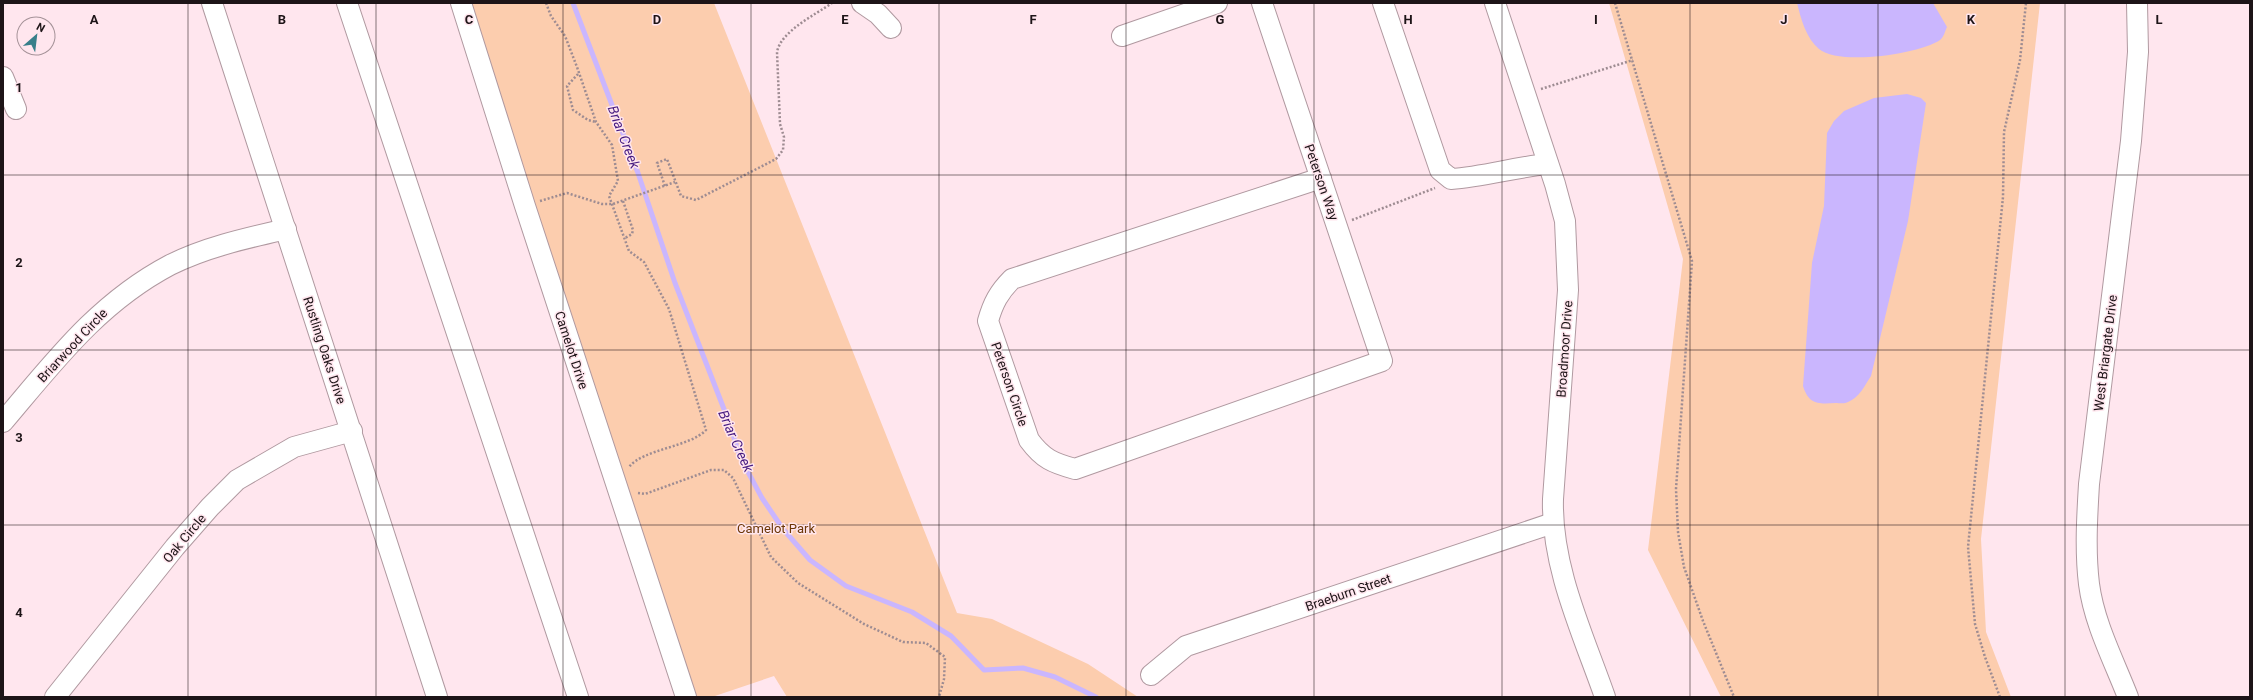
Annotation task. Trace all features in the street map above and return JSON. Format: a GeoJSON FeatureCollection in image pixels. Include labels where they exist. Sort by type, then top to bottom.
{"type":"FeatureCollection","features":[{"type":"Feature","properties":{"kind":"street","name":"Rustling Oaks Drive"},"geometry":{"type":"LineString","coordinates":[[212,3],[437,697]]}},
{"type":"Feature","properties":{"kind":"street"},"geometry":{"type":"LineString","coordinates":[[347,3],[578,697]]}},
{"type":"Feature","properties":{"kind":"street","name":"Camelot Drive"},"geometry":{"type":"LineString","coordinates":[[461,3],[525,206],[686,697]]}},
{"type":"Feature","properties":{"kind":"street"},"geometry":{"type":"LineString","coordinates":[[862,3],[878,14],[892,28]]}},
{"type":"Feature","properties":{"kind":"street"},"geometry":{"type":"LineString","coordinates":[[1122,36],[1217,3]]}},
{"type":"Feature","properties":{"kind":"street","name":"Peterson Way"},"geometry":{"type":"LineString","coordinates":[[1262,3],[1382,361]]}},
{"type":"Feature","properties":{"kind":"street"},"geometry":{"type":"LineString","coordinates":[[1383,3],[1440,170],[1451,179],[1469,178],[1521,166],[1548,164]]}},
{"type":"Feature","properties":{"kind":"street","name":"Broadmoor Drive"},"geometry":{"type":"LineString","coordinates":[[1495,3],[1548,164],[1565,221],[1569,266],[1553,523],[1560,566],[1605,697]]}},
{"type":"Feature","properties":{"kind":"street","name":"West Briargate Drive"},"geometry":{"type":"LineString","coordinates":[[2128,697],[2102,630],[2089,585],[2086,531],[2089,484],[2130,141],[2138,52],[2137,3]]}},
{"type":"Feature","properties":{"kind":"street"},"geometry":{"type":"LineString","coordinates":[[3,77],[16,109]]}},
{"type":"Feature","properties":{"kind":"street","name":"Peterson Circle"},"geometry":{"type":"LineString","coordinates":[[1321,178],[1012,279],[993,301],[988,321],[1029,440],[1040,454],[1054,463],[1075,469],[1382,361]]}},
{"type":"Feature","properties":{"kind":"street","name":"Briarwood Circle"},"geometry":{"type":"LineString","coordinates":[[3,422],[68,345],[93,319],[121,296],[170,265],[190,256],[231,242],[286,229]]}},
{"type":"Feature","properties":{"kind":"street","name":"Oak Circle"},"geometry":{"type":"LineString","coordinates":[[55,697],[175,547],[210,507],[238,480],[294,446],[352,431]]}},
{"type":"Feature","properties":{"kind":"street","name":"Braeburn Street"},"geometry":{"type":"LineString","coordinates":[[1151,675],[1186,646],[1553,523]]}},
{"type":"Feature","properties":{"kind":"path"},"geometry":{"type":"LineString","coordinates":[[546,3],[551,16],[565,36],[596,122],[612,145],[618,181],[609,196],[630,251],[644,262],[669,309],[706,430],[700,436],[660,450],[630,465],[626,472]]}},
{"type":"Feature","properties":{"kind":"path"},"geometry":{"type":"LineString","coordinates":[[665,186],[657,163],[667,159],[681,196],[696,200],[776,159],[783,150],[784,137],[780,124],[776,52],[779,43],[785,36],[832,3]]}},
{"type":"Feature","properties":{"kind":"path"},"geometry":{"type":"LineString","coordinates":[[1615,3],[1692,261],[1676,489],[1678,532],[1684,567],[1703,621],[1734,697]]}},
{"type":"Feature","properties":{"kind":"path"},"geometry":{"type":"LineString","coordinates":[[2000,697],[1985,657],[1975,624],[1968,547],[2003,197],[2004,132],[2020,60],[2026,3]]}},
{"type":"Feature","properties":{"kind":"path"},"geometry":{"type":"LineString","coordinates":[[1525,94],[1633,60]]}},
{"type":"Feature","properties":{"kind":"path"},"geometry":{"type":"LineString","coordinates":[[578,74],[567,86],[573,110],[588,120],[596,122]]}},
{"type":"Feature","properties":{"kind":"path"},"geometry":{"type":"LineString","coordinates":[[1337,225],[1431,191],[1451,179]]}},
{"type":"Feature","properties":{"kind":"path"},"geometry":{"type":"LineString","coordinates":[[525,206],[567,192],[602,204],[613,204],[675,182]]}},
{"type":"Feature","properties":{"kind":"path"},"geometry":{"type":"LineString","coordinates":[[623,201],[633,230],[632,234],[625,238]]}},
{"type":"Feature","properties":{"kind":"path"},"geometry":{"type":"LineString","coordinates":[[632,488],[637,493],[645,494],[711,470],[724,470],[733,478],[771,556],[798,583],[864,624],[903,642],[926,643],[945,657],[944,679],[939,697]]}},
{"type":"Feature","properties":{"kind":"green space","name":"Camelot Park"},"geometry":{"type":"Polygon","coordinates":[[[461,3],[714,3],[957,613],[992,619],[1088,664],[1138,697],[787,697],[774,676],[712,697],[688,697],[461,3]]]}},
{"type":"Feature","properties":{"kind":"green space"},"geometry":{"type":"Polygon","coordinates":[[[1609,3],[2040,3],[1981,539],[1986,632],[2011,697],[1721,697],[1648,550],[1683,259],[1609,3]]]}},
{"type":"Feature","properties":{"kind":"shaded area"},"geometry":{"type":"Polygon","coordinates":[[[1797,3],[1933,3],[1947,27],[1940,40],[1915,50],[1880,56],[1844,57],[1829,54],[1814,45],[1807,34],[1797,3]]]}},
{"type":"Feature","properties":{"kind":"shaded area"},"geometry":{"type":"Polygon","coordinates":[[[1907,94],[1921,98],[1926,103],[1908,221],[1871,376],[1859,394],[1847,403],[1815,402],[1808,397],[1803,386],[1812,263],[1824,206],[1827,133],[1834,121],[1844,111],[1874,98],[1907,94]]]}},
{"type":"Feature","properties":{"kind":"waterway","name":"Briar Creek"},"geometry":{"type":"LineString","coordinates":[[573,3],[638,173],[675,283],[729,422],[740,457],[762,498],[783,529],[810,560],[846,586],[912,612],[951,636],[984,670],[1023,668],[1055,677],[1096,697]]}}]}
